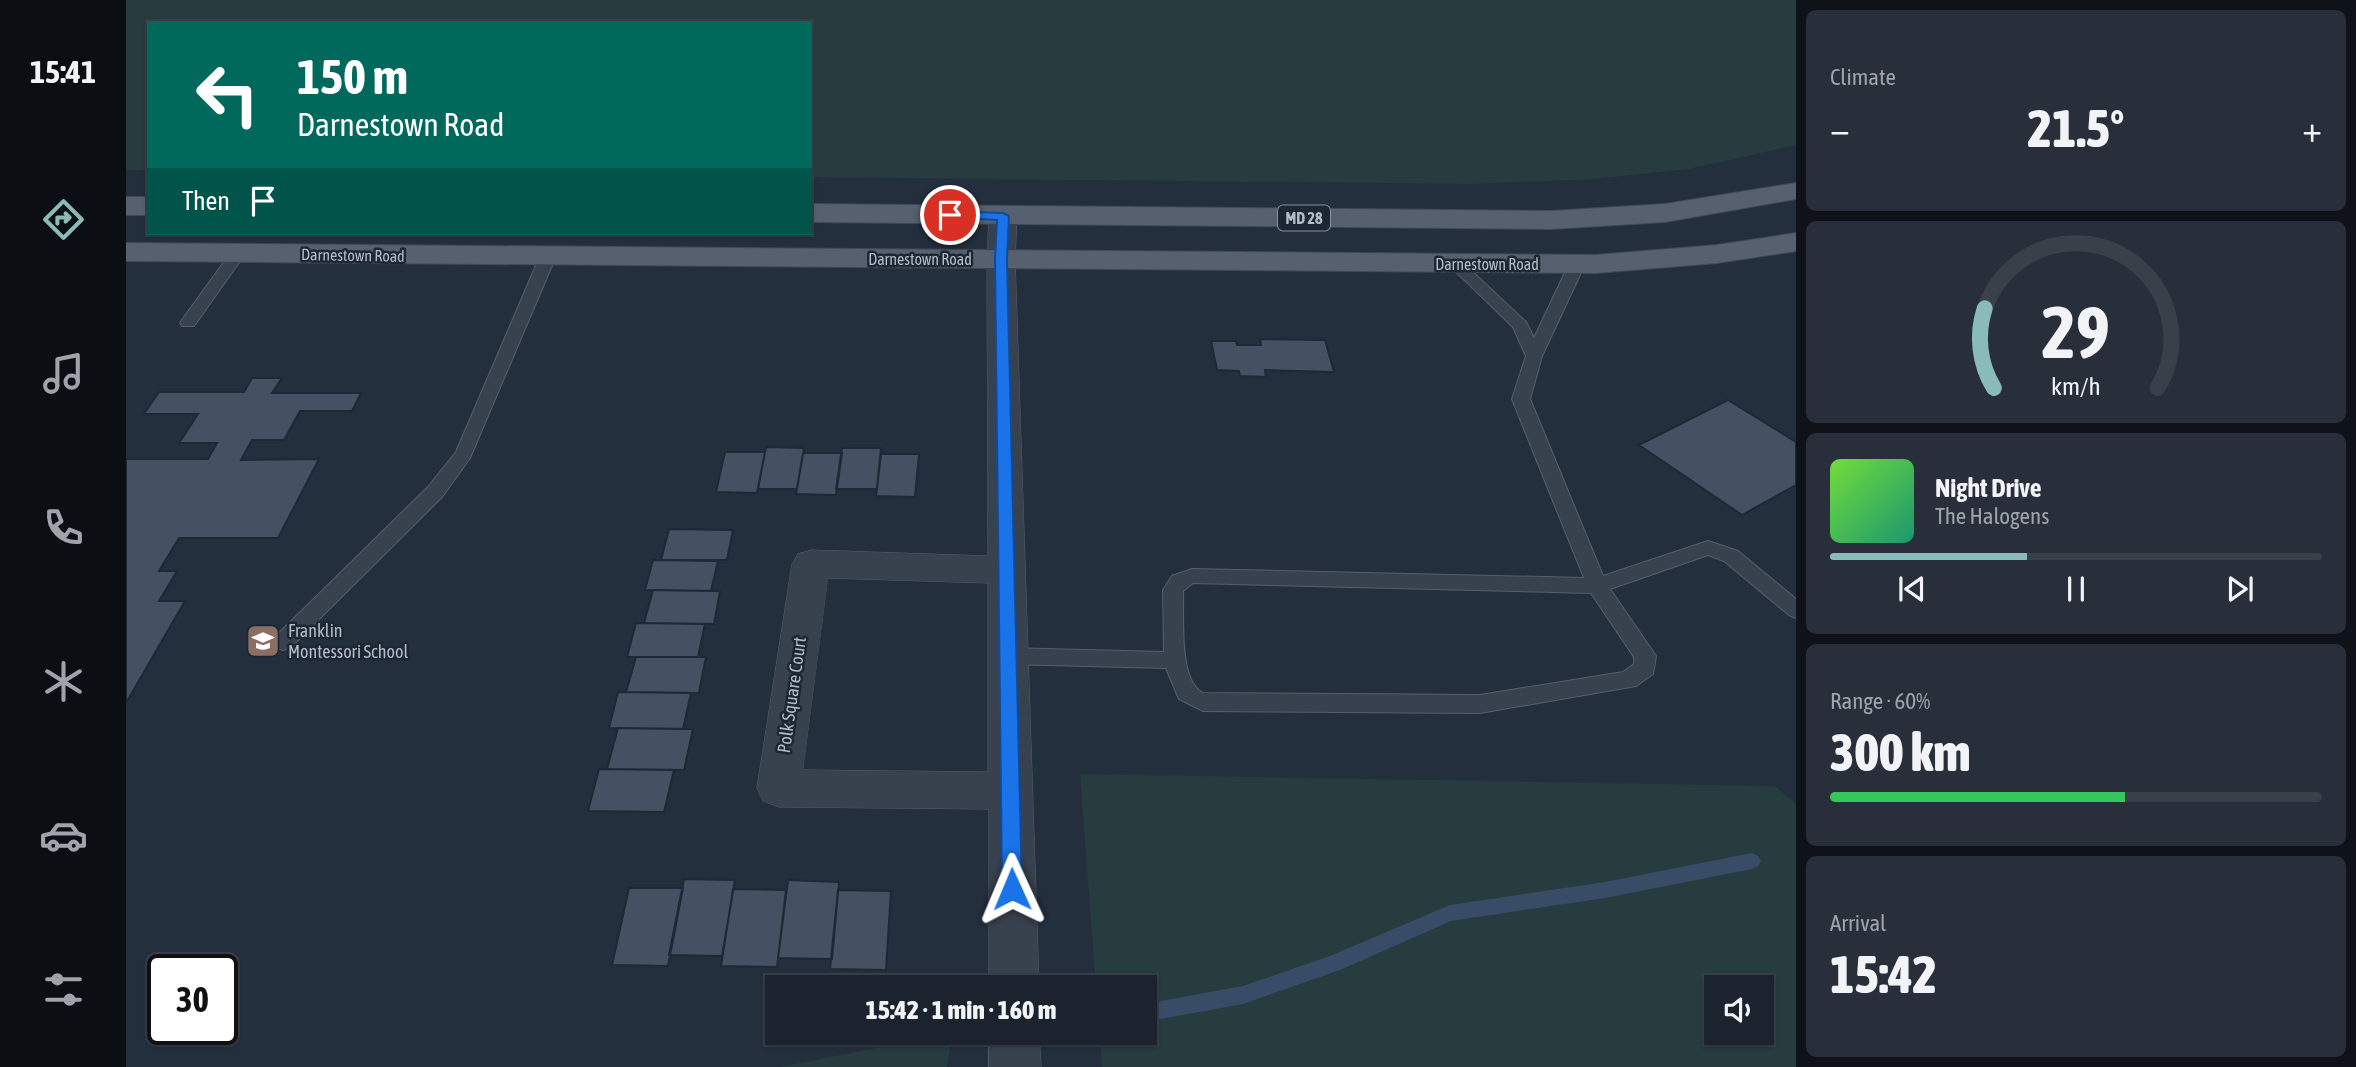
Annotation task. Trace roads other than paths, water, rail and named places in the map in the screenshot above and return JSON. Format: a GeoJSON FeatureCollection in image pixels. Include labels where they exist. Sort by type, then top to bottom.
{"type":"FeatureCollection","features":[{"type":"Feature","properties":{"kind":"main road","name":"MD 28"},"geometry":{"type":"LineString","coordinates":[[812,213],[1551,220],[1665,213],[1796,191]]}},
{"type":"Feature","properties":{"kind":"main road"},"geometry":{"type":"LineString","coordinates":[[126,206],[147,206]]}},
{"type":"Feature","properties":{"kind":"main road","name":"Darnestown Road"},"geometry":{"type":"LineString","coordinates":[[126,252],[1458,265],[1577,264],[1717,254],[1796,242]]}},
{"type":"Feature","properties":{"kind":"street"},"geometry":{"type":"LineString","coordinates":[[1003,216],[1001,259],[1004,570],[1014,975]]}},
{"type":"Feature","properties":{"kind":"street","name":"Polk Square Court"},"geometry":{"type":"LineString","coordinates":[[1004,570],[811,564],[779,788],[1010,790]]}},
{"type":"Feature","properties":{"kind":"street"},"geometry":{"type":"LineString","coordinates":[[1014,1045],[1015,1067]]}},
{"type":"Feature","properties":{"kind":"lane"},"geometry":{"type":"LineString","coordinates":[[188,323],[237,254]]}},
{"type":"Feature","properties":{"kind":"lane"},"geometry":{"type":"LineString","coordinates":[[282,642],[435,492],[464,454],[548,256]]}},
{"type":"Feature","properties":{"kind":"lane"},"geometry":{"type":"LineString","coordinates":[[1577,264],[1534,356],[1521,399],[1597,586],[1645,656],[1645,668],[1628,680],[1480,704],[1203,702],[1191,698],[1183,689],[1176,660],[1173,590],[1179,581],[1192,576],[1597,586],[1708,548],[1731,556],[1796,610]]}},
{"type":"Feature","properties":{"kind":"lane"},"geometry":{"type":"LineString","coordinates":[[1458,265],[1520,325],[1534,356]]}},
{"type":"Feature","properties":{"kind":"lane"},"geometry":{"type":"LineString","coordinates":[[1006,656],[1176,660]]}},
{"type":"Feature","properties":{"kind":"waterway"},"geometry":{"type":"LineString","coordinates":[[1157,1011],[1243,995],[1333,964],[1450,913],[1605,890],[1752,861]]}},
{"type":"Feature","properties":{"kind":"place","name":"Franklin Montessori School"},"geometry":{"type":"Point","coordinates":[263,641]}}]}
